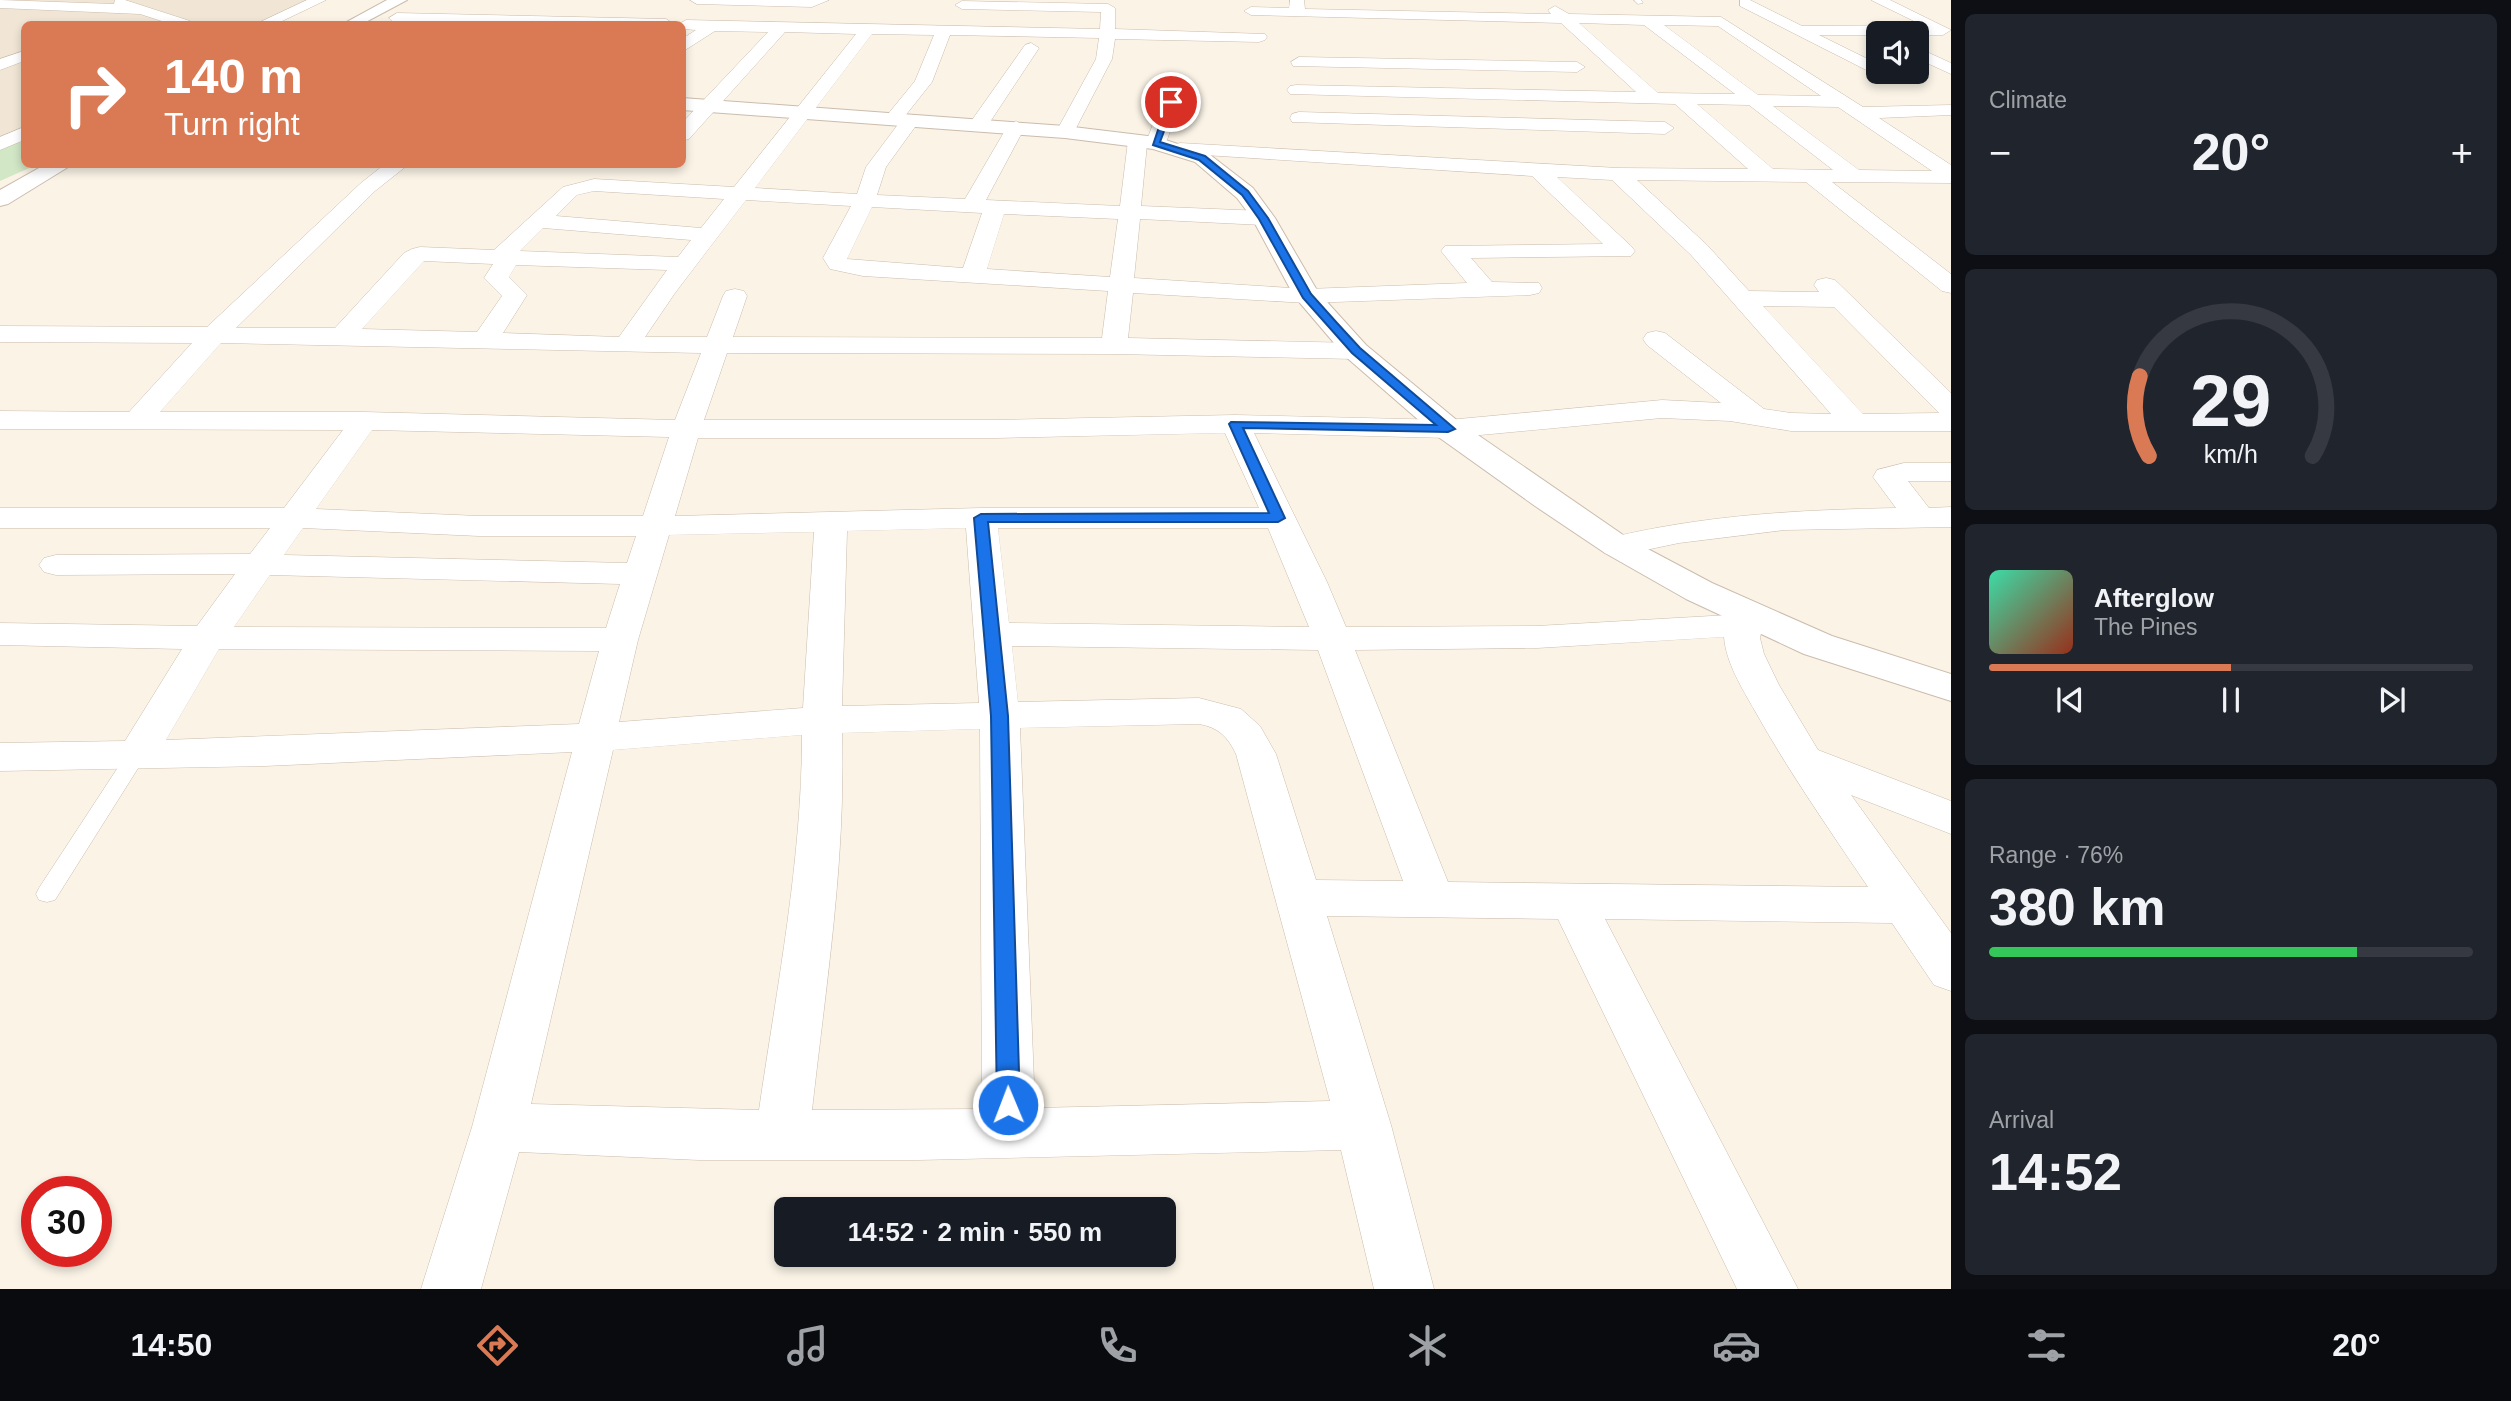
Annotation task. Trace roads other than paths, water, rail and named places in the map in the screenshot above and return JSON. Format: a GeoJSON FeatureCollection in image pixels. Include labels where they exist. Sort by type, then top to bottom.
{"type":"FeatureCollection","features":[{"type":"Feature","properties":{"kind":"street"},"geometry":{"type":"LineString","coordinates":[[109,0],[176,21]]}},
{"type":"Feature","properties":{"kind":"street"},"geometry":{"type":"LineString","coordinates":[[113,21],[169,0]]}},
{"type":"Feature","properties":{"kind":"street"},"geometry":{"type":"LineString","coordinates":[[271,21],[319,0]]}},
{"type":"Feature","properties":{"kind":"street"},"geometry":{"type":"LineString","coordinates":[[357,21],[400,0]]}},
{"type":"Feature","properties":{"kind":"street"},"geometry":{"type":"LineString","coordinates":[[390,21],[430,0]]}},
{"type":"Feature","properties":{"kind":"street"},"geometry":{"type":"LineString","coordinates":[[698,0],[813,3],[822,0]]}},
{"type":"Feature","properties":{"kind":"street"},"geometry":{"type":"LineString","coordinates":[[1544,0],[1652,97]]}},
{"type":"Feature","properties":{"kind":"street"},"geometry":{"type":"LineString","coordinates":[[1878,0],[1947,32]]}},
{"type":"Feature","properties":{"kind":"street"},"geometry":{"type":"LineString","coordinates":[[1745,3],[1866,65]]}},
{"type":"Feature","properties":{"kind":"street"},"geometry":{"type":"LineString","coordinates":[[0,4],[142,10]]}},
{"type":"Feature","properties":{"kind":"street"},"geometry":{"type":"LineString","coordinates":[[940,5],[1108,4],[1104,59],[1065,131]]}},
{"type":"Feature","properties":{"kind":"street"},"geometry":{"type":"LineString","coordinates":[[0,14],[26,5]]}},
{"type":"Feature","properties":{"kind":"street"},"geometry":{"type":"LineString","coordinates":[[1641,7],[1853,175]]}},
{"type":"Feature","properties":{"kind":"street"},"geometry":{"type":"LineString","coordinates":[[1251,10],[1563,18],[1641,7],[1724,24],[1844,102],[1950,177]]}},
{"type":"Feature","properties":{"kind":"street"},"geometry":{"type":"LineString","coordinates":[[1760,10],[1793,10]]}},
{"type":"Feature","properties":{"kind":"street"},"geometry":{"type":"LineString","coordinates":[[1860,11],[1902,11]]}},
{"type":"Feature","properties":{"kind":"street"},"geometry":{"type":"LineString","coordinates":[[1300,137],[1296,90],[1300,47],[1389,42],[1382,14]]}},
{"type":"Feature","properties":{"kind":"street"},"geometry":{"type":"LineString","coordinates":[[1456,16],[1479,44]]}},
{"type":"Feature","properties":{"kind":"street"},"geometry":{"type":"LineString","coordinates":[[686,25],[1107,34],[1202,43],[1259,37]]}},
{"type":"Feature","properties":{"kind":"street"},"geometry":{"type":"LineString","coordinates":[[686,44],[712,26]]}},
{"type":"Feature","properties":{"kind":"street"},"geometry":{"type":"LineString","coordinates":[[686,131],[781,27]]}},
{"type":"Feature","properties":{"kind":"street"},"geometry":{"type":"LineString","coordinates":[[627,345],[684,264],[868,29]]}},
{"type":"Feature","properties":{"kind":"street"},"geometry":{"type":"LineString","coordinates":[[944,30],[923,82],[876,167],[865,200],[835,258],[838,264],[863,269],[1307,296],[1530,288]]}},
{"type":"Feature","properties":{"kind":"street"},"geometry":{"type":"LineString","coordinates":[[1798,30],[1947,32]]}},
{"type":"Feature","properties":{"kind":"street"},"geometry":{"type":"LineString","coordinates":[[1569,45],[1595,46]]}},
{"type":"Feature","properties":{"kind":"street"},"geometry":{"type":"LineString","coordinates":[[979,124],[1031,48]]}},
{"type":"Feature","properties":{"kind":"street"},"geometry":{"type":"LineString","coordinates":[[1840,51],[1866,51]]}},
{"type":"Feature","properties":{"kind":"street"},"geometry":{"type":"LineString","coordinates":[[1951,52],[1916,52],[1951,69]]}},
{"type":"Feature","properties":{"kind":"street"},"geometry":{"type":"LineString","coordinates":[[0,65],[21,57]]}},
{"type":"Feature","properties":{"kind":"street"},"geometry":{"type":"LineString","coordinates":[[1299,62],[1577,67]]}},
{"type":"Feature","properties":{"kind":"street"},"geometry":{"type":"LineString","coordinates":[[1114,346],[1128,214],[1158,144],[1178,81]]}},
{"type":"Feature","properties":{"kind":"street"},"geometry":{"type":"LineString","coordinates":[[1296,90],[1844,102]]}},
{"type":"Feature","properties":{"kind":"street"},"geometry":{"type":"LineString","coordinates":[[1543,94],[1577,126]]}},
{"type":"Feature","properties":{"kind":"street"},"geometry":{"type":"LineString","coordinates":[[1923,95],[1951,110]]}},
{"type":"Feature","properties":{"kind":"street"},"geometry":{"type":"LineString","coordinates":[[1678,97],[1766,174]]}},
{"type":"Feature","properties":{"kind":"street"},"geometry":{"type":"LineString","coordinates":[[686,104],[1065,131],[1158,144],[1202,158],[1245,193],[1263,218],[1307,296],[1356,351],[1448,429],[1617,545],[1745,619],[1866,662],[1951,688]]}},
{"type":"Feature","properties":{"kind":"street"},"geometry":{"type":"LineString","coordinates":[[1860,113],[1951,110]]}},
{"type":"Feature","properties":{"kind":"street"},"geometry":{"type":"LineString","coordinates":[[1158,144],[1577,126],[1665,128]]}},
{"type":"Feature","properties":{"kind":"street"},"geometry":{"type":"LineString","coordinates":[[973,275],[984,207],[1016,127]]}},
{"type":"Feature","properties":{"kind":"street"},"geometry":{"type":"LineString","coordinates":[[0,128],[21,131]]}},
{"type":"Feature","properties":{"kind":"street"},"geometry":{"type":"LineString","coordinates":[[0,144],[21,133]]}},
{"type":"Feature","properties":{"kind":"street"},"geometry":{"type":"LineString","coordinates":[[1300,137],[1539,171],[1950,177]]}},
{"type":"Feature","properties":{"kind":"street"},"geometry":{"type":"LineString","coordinates":[[0,199],[56,168]]}},
{"type":"Feature","properties":{"kind":"street"},"geometry":{"type":"LineString","coordinates":[[137,420],[214,335],[368,187],[394,168]]}},
{"type":"Feature","properties":{"kind":"street"},"geometry":{"type":"LineString","coordinates":[[636,187],[652,168]]}},
{"type":"Feature","properties":{"kind":"street"},"geometry":{"type":"LineString","coordinates":[[1486,290],[1453,251],[1623,251],[1539,171]]}},
{"type":"Feature","properties":{"kind":"street"},"geometry":{"type":"LineString","coordinates":[[1618,174],[1682,232],[1855,423]]}},
{"type":"Feature","properties":{"kind":"street"},"geometry":{"type":"LineString","coordinates":[[1810,175],[1951,286]]}},
{"type":"Feature","properties":{"kind":"street"},"geometry":{"type":"LineString","coordinates":[[485,340],[515,295],[499,284],[496,278],[505,256],[537,221],[570,191],[579,187],[740,191],[984,207],[1263,218]]}},
{"type":"Feature","properties":{"kind":"street"},"geometry":{"type":"LineString","coordinates":[[537,221],[707,235]]}},
{"type":"Feature","properties":{"kind":"street"},"geometry":{"type":"LineString","coordinates":[[342,336],[415,256],[429,253],[684,264]]}},
{"type":"Feature","properties":{"kind":"street"},"geometry":{"type":"LineString","coordinates":[[1744,298],[1833,292],[1951,409]]}},
{"type":"Feature","properties":{"kind":"street"},"geometry":{"type":"LineString","coordinates":[[451,1289],[499,1127],[620,640],[686,429],[735,296]]}},
{"type":"Feature","properties":{"kind":"street"},"geometry":{"type":"LineString","coordinates":[[0,334],[342,336],[627,345],[1114,346],[1356,351]]}},
{"type":"Feature","properties":{"kind":"street"},"geometry":{"type":"LineString","coordinates":[[1656,339],[1758,418]]}},
{"type":"Feature","properties":{"kind":"street"},"geometry":{"type":"LineString","coordinates":[[0,420],[364,421],[686,429],[995,429],[1235,424],[1448,429],[1662,409],[1730,412],[1791,422],[1951,422]]}},
{"type":"Feature","properties":{"kind":"street"},"geometry":{"type":"LineString","coordinates":[[137,754],[207,638],[364,421]]}},
{"type":"Feature","properties":{"kind":"street"},"geometry":{"type":"LineString","coordinates":[[1235,424],[1310,582],[1432,899]]}},
{"type":"Feature","properties":{"kind":"street"},"geometry":{"type":"LineString","coordinates":[[1936,517],[1888,477],[1904,472],[1951,472]]}},
{"type":"Feature","properties":{"kind":"street"},"geometry":{"type":"LineString","coordinates":[[1617,545],[1679,533],[1785,520],[1936,517]]}},
{"type":"Feature","properties":{"kind":"street"},"geometry":{"type":"LineString","coordinates":[[0,518],[294,518],[479,526],[655,526],[981,518],[1278,518]]}},
{"type":"Feature","properties":{"kind":"street"},"geometry":{"type":"LineString","coordinates":[[981,518],[1000,716],[1009,1132]]}},
{"type":"Feature","properties":{"kind":"street"},"geometry":{"type":"LineString","coordinates":[[783,1133],[818,857],[823,793],[822,720],[831,520]]}},
{"type":"Feature","properties":{"kind":"street"},"geometry":{"type":"LineString","coordinates":[[56,565],[258,564],[640,574]]}},
{"type":"Feature","properties":{"kind":"street"},"geometry":{"type":"LineString","coordinates":[[992,634],[1332,639],[1537,637],[1745,619]]}},
{"type":"Feature","properties":{"kind":"street"},"geometry":{"type":"LineString","coordinates":[[1745,619],[1742,638],[1747,657],[1804,760],[1951,971]]}},
{"type":"Feature","properties":{"kind":"street"},"geometry":{"type":"LineString","coordinates":[[0,634],[620,640]]}},
{"type":"Feature","properties":{"kind":"street"},"geometry":{"type":"LineString","coordinates":[[0,757],[279,751],[598,737],[822,720],[1199,711],[1225,715],[1234,720],[1249,738],[1256,754],[1364,1125],[1404,1289]]}},
{"type":"Feature","properties":{"kind":"street"},"geometry":{"type":"LineString","coordinates":[[1804,760],[1951,818]]}},
{"type":"Feature","properties":{"kind":"street"},"geometry":{"type":"LineString","coordinates":[[1299,898],[1906,905]]}},
{"type":"Feature","properties":{"kind":"street"},"geometry":{"type":"LineString","coordinates":[[1572,901],[1768,1289]]}},
{"type":"Feature","properties":{"kind":"street"},"geometry":{"type":"LineString","coordinates":[[499,1127],[699,1135],[1364,1125]]}},
{"type":"Feature","properties":{"kind":"lane"},"geometry":{"type":"LineString","coordinates":[[47,894],[137,754]]}}]}
